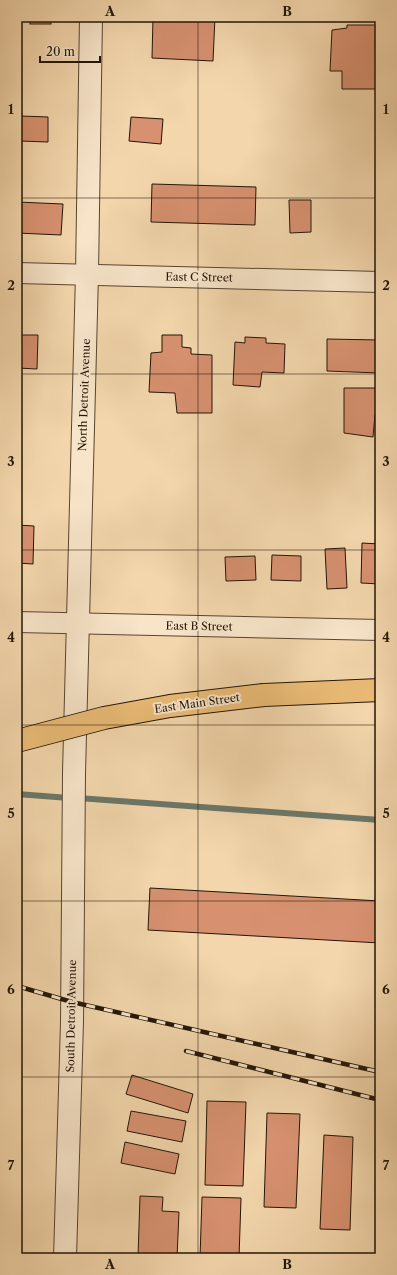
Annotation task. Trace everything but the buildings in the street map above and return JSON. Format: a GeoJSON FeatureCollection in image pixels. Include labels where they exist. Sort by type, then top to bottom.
{"type":"FeatureCollection","features":[{"type":"Feature","properties":{"kind":"main road","name":"East Main Street"},"geometry":{"type":"LineString","coordinates":[[17,741],[111,717],[170,706],[264,695],[380,690]]}},
{"type":"Feature","properties":{"kind":"street","name":"North Detroit Avenue"},"geometry":{"type":"LineString","coordinates":[[74,773],[87,274],[91,17]]}},
{"type":"Feature","properties":{"kind":"street","name":"East C Street"},"geometry":{"type":"LineString","coordinates":[[17,273],[380,282]]}},
{"type":"Feature","properties":{"kind":"street","name":"East B Street"},"geometry":{"type":"LineString","coordinates":[[17,622],[380,630]]}},
{"type":"Feature","properties":{"kind":"street","name":"South Detroit Avenue"},"geometry":{"type":"LineString","coordinates":[[65,1258],[72,1022],[74,773]]}},
{"type":"Feature","properties":{"kind":"waterway"},"geometry":{"type":"LineString","coordinates":[[17,794],[69,798]]}},
{"type":"Feature","properties":{"kind":"waterway"},"geometry":{"type":"LineString","coordinates":[[78,798],[380,820]]}},
{"type":"Feature","properties":{"kind":"railway"},"geometry":{"type":"LineString","coordinates":[[17,986],[72,1002],[380,1072]]}},
{"type":"Feature","properties":{"kind":"railway"},"geometry":{"type":"LineString","coordinates":[[186,1051],[380,1100]]}}]}
